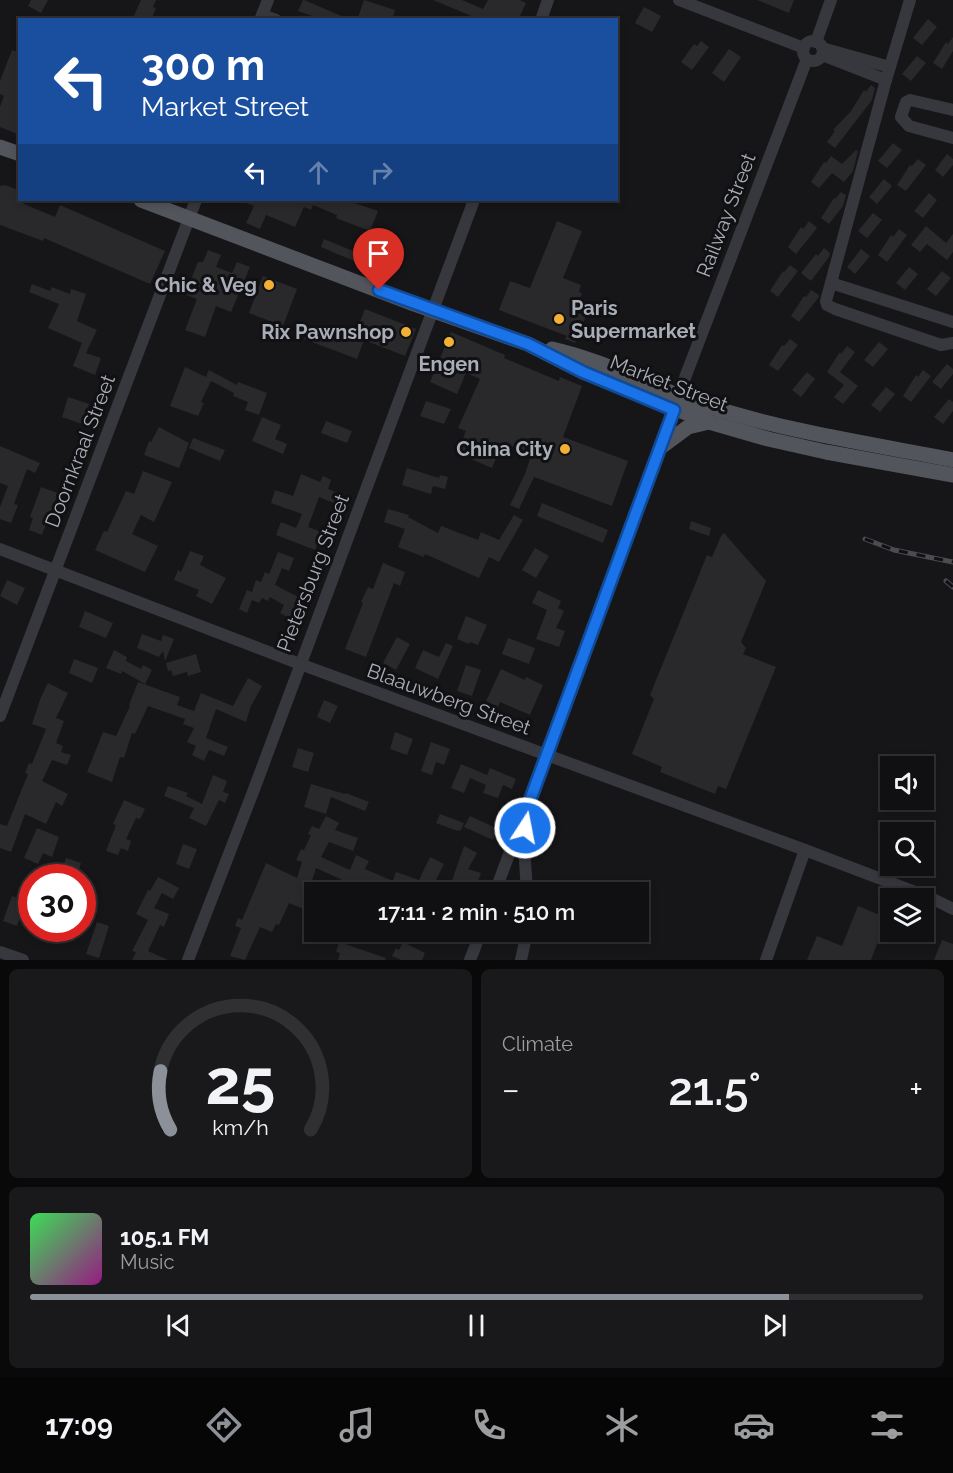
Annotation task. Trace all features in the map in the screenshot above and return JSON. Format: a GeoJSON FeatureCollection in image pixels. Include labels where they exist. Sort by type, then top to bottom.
{"type":"FeatureCollection","features":[{"type":"Feature","properties":{"kind":"main road"},"geometry":{"type":"LineString","coordinates":[[0,147],[18,153]]}},
{"type":"Feature","properties":{"kind":"main road","name":"Market Street"},"geometry":{"type":"LineString","coordinates":[[144,201],[528,344],[586,359],[676,403],[709,422],[768,439],[826,452],[953,475]]}},
{"type":"Feature","properties":{"kind":"main road","name":"Market Street"},"geometry":{"type":"LineString","coordinates":[[676,403],[709,407],[765,422],[953,460]]}},
{"type":"Feature","properties":{"kind":"main road"},"geometry":{"type":"LineString","coordinates":[[661,447],[688,427],[709,422]]}},
{"type":"Feature","properties":{"kind":"street"},"geometry":{"type":"LineString","coordinates":[[261,17],[268,0]]}},
{"type":"Feature","properties":{"kind":"street"},"geometry":{"type":"LineString","coordinates":[[541,18],[548,0]]}},
{"type":"Feature","properties":{"kind":"street"},"geometry":{"type":"LineString","coordinates":[[679,0],[806,53],[816,60],[831,0]]}},
{"type":"Feature","properties":{"kind":"street"},"geometry":{"type":"LineString","coordinates":[[910,0],[826,301],[830,307],[941,345],[953,343]]}},
{"type":"Feature","properties":{"kind":"street"},"geometry":{"type":"LineString","coordinates":[[806,53],[807,43],[886,80]]}},
{"type":"Feature","properties":{"kind":"street"},"geometry":{"type":"LineString","coordinates":[[820,49],[890,67]]}},
{"type":"Feature","properties":{"kind":"street","name":"Railway Street"},"geometry":{"type":"LineString","coordinates":[[499,882],[806,53]]}},
{"type":"Feature","properties":{"kind":"street"},"geometry":{"type":"LineString","coordinates":[[953,111],[913,100],[906,102],[903,110],[903,120],[909,126],[953,138]]}},
{"type":"Feature","properties":{"kind":"street"},"geometry":{"type":"LineString","coordinates":[[880,105],[903,110]]}},
{"type":"Feature","properties":{"kind":"street","name":"Doornkraal Street"},"geometry":{"type":"LineString","coordinates":[[0,716],[196,201]]}},
{"type":"Feature","properties":{"kind":"street","name":"Pietersburg Street"},"geometry":{"type":"LineString","coordinates":[[188,960],[474,201]]}},
{"type":"Feature","properties":{"kind":"street"},"geometry":{"type":"LineString","coordinates":[[831,283],[953,322]]}},
{"type":"Feature","properties":{"kind":"street","name":"Blaauwberg Street"},"geometry":{"type":"LineString","coordinates":[[0,549],[300,664],[805,850],[931,898],[953,909]]}},
{"type":"Feature","properties":{"kind":"street"},"geometry":{"type":"LineString","coordinates":[[526,811],[524,845],[526,882]]}},
{"type":"Feature","properties":{"kind":"street"},"geometry":{"type":"LineString","coordinates":[[766,960],[805,850]]}},
{"type":"Feature","properties":{"kind":"street"},"geometry":{"type":"LineString","coordinates":[[470,960],[477,942]]}},
{"type":"Feature","properties":{"kind":"street"},"geometry":{"type":"LineString","coordinates":[[521,960],[525,942]]}},
{"type":"Feature","properties":{"kind":"street"},"geometry":{"type":"LineString","coordinates":[[0,952],[23,960]]}},
{"type":"Feature","properties":{"kind":"building"},"geometry":{"type":"Polygon","coordinates":[[[31,0],[48,0],[41,13],[28,6],[31,0]]]}},
{"type":"Feature","properties":{"kind":"building"},"geometry":{"type":"Polygon","coordinates":[[[141,0],[156,0],[153,7],[156,8],[152,18],[133,18],[141,0]]]}},
{"type":"Feature","properties":{"kind":"building"},"geometry":{"type":"Polygon","coordinates":[[[303,0],[346,18],[315,18],[298,11],[303,0]]]}},
{"type":"Feature","properties":{"kind":"building"},"geometry":{"type":"Polygon","coordinates":[[[364,0],[395,10],[393,18],[358,18],[364,0]]]}},
{"type":"Feature","properties":{"kind":"building"},"geometry":{"type":"Polygon","coordinates":[[[433,0],[462,0],[483,9],[488,0],[520,0],[526,3],[519,18],[476,18],[433,0]]]}},
{"type":"Feature","properties":{"kind":"building"},"geometry":{"type":"Polygon","coordinates":[[[757,0],[794,0],[789,13],[757,0]]]}},
{"type":"Feature","properties":{"kind":"building"},"geometry":{"type":"Polygon","coordinates":[[[644,7],[661,16],[652,32],[635,23],[644,7]]]}},
{"type":"Feature","properties":{"kind":"building"},"geometry":{"type":"Polygon","coordinates":[[[928,19],[937,27],[922,45],[913,38],[928,19]]]}},
{"type":"Feature","properties":{"kind":"building"},"geometry":{"type":"Polygon","coordinates":[[[953,37],[953,51],[942,69],[933,63],[946,42],[948,44],[953,37]]]}},
{"type":"Feature","properties":{"kind":"building"},"geometry":{"type":"Polygon","coordinates":[[[701,41],[709,47],[692,70],[681,62],[694,44],[697,46],[701,41]]]}},
{"type":"Feature","properties":{"kind":"building"},"geometry":{"type":"Polygon","coordinates":[[[729,49],[741,57],[724,82],[712,73],[729,49]]]}},
{"type":"Feature","properties":{"kind":"building"},"geometry":{"type":"Polygon","coordinates":[[[12,50],[18,52],[18,134],[0,127],[0,107],[4,96],[0,94],[0,81],[12,50]]]}},
{"type":"Feature","properties":{"kind":"building"},"geometry":{"type":"Polygon","coordinates":[[[917,56],[926,63],[911,81],[902,74],[917,56]]]}},
{"type":"Feature","properties":{"kind":"building"},"geometry":{"type":"Polygon","coordinates":[[[871,85],[875,88],[872,100],[835,148],[827,142],[835,131],[833,130],[851,111],[864,90],[866,92],[871,85]]]}},
{"type":"Feature","properties":{"kind":"building"},"geometry":{"type":"Polygon","coordinates":[[[893,143],[902,150],[887,168],[878,161],[893,143]]]}},
{"type":"Feature","properties":{"kind":"building"},"geometry":{"type":"Polygon","coordinates":[[[856,150],[858,151],[853,171],[844,182],[832,173],[819,188],[811,182],[824,162],[826,163],[831,156],[842,164],[856,150]]]}},
{"type":"Feature","properties":{"kind":"building"},"geometry":{"type":"Polygon","coordinates":[[[947,154],[953,159],[953,165],[943,177],[935,170],[947,154]]]}},
{"type":"Feature","properties":{"kind":"building"},"geometry":{"type":"Polygon","coordinates":[[[918,159],[926,165],[906,191],[897,185],[910,165],[912,166],[918,159]]]}},
{"type":"Feature","properties":{"kind":"building"},"geometry":{"type":"Polygon","coordinates":[[[884,179],[892,186],[877,204],[869,197],[884,179]]]}},
{"type":"Feature","properties":{"kind":"building"},"geometry":{"type":"Polygon","coordinates":[[[5,185],[16,189],[18,201],[23,201],[24,204],[55,217],[60,205],[165,251],[150,284],[44,238],[43,241],[0,225],[0,186],[5,185]]]}},
{"type":"Feature","properties":{"kind":"building"},"geometry":{"type":"Polygon","coordinates":[[[841,192],[846,195],[843,206],[829,224],[821,218],[834,198],[841,192]]]}},
{"type":"Feature","properties":{"kind":"building"},"geometry":{"type":"Polygon","coordinates":[[[929,193],[937,200],[923,218],[914,211],[929,193]]]}},
{"type":"Feature","properties":{"kind":"building"},"geometry":{"type":"Polygon","coordinates":[[[242,201],[349,201],[378,211],[370,231],[336,218],[337,215],[313,205],[311,210],[304,207],[295,227],[266,215],[260,229],[246,223],[254,206],[242,201]]]}},
{"type":"Feature","properties":{"kind":"building"},"geometry":{"type":"Polygon","coordinates":[[[873,213],[882,220],[867,238],[858,231],[873,213]]]}},
{"type":"Feature","properties":{"kind":"building"},"geometry":{"type":"Polygon","coordinates":[[[557,221],[582,231],[563,278],[581,285],[579,292],[582,293],[577,306],[580,308],[578,313],[586,316],[575,343],[565,339],[567,336],[499,310],[510,281],[530,288],[557,221]]]}},
{"type":"Feature","properties":{"kind":"building"},"geometry":{"type":"Polygon","coordinates":[[[809,221],[817,228],[796,254],[788,247],[801,227],[803,229],[809,221]]]}},
{"type":"Feature","properties":{"kind":"building"},"geometry":{"type":"Polygon","coordinates":[[[926,226],[946,243],[953,234],[953,252],[947,260],[927,244],[920,252],[911,245],[926,226]]]}},
{"type":"Feature","properties":{"kind":"building"},"geometry":{"type":"Polygon","coordinates":[[[899,229],[907,235],[887,262],[878,255],[891,235],[893,237],[899,229]]]}},
{"type":"Feature","properties":{"kind":"building"},"geometry":{"type":"Polygon","coordinates":[[[324,239],[358,253],[354,261],[321,247],[324,239]]]}},
{"type":"Feature","properties":{"kind":"building"},"geometry":{"type":"Polygon","coordinates":[[[824,248],[830,253],[829,257],[811,281],[801,273],[816,254],[818,256],[824,248]]]}},
{"type":"Feature","properties":{"kind":"building"},"geometry":{"type":"Polygon","coordinates":[[[861,249],[870,256],[855,274],[847,267],[861,249]]]}},
{"type":"Feature","properties":{"kind":"building"},"geometry":{"type":"Polygon","coordinates":[[[208,250],[221,255],[216,267],[232,273],[237,262],[250,267],[231,312],[216,306],[205,337],[185,330],[197,299],[181,293],[186,281],[190,282],[198,262],[203,262],[208,250]]]}},
{"type":"Feature","properties":{"kind":"building"},"geometry":{"type":"Polygon","coordinates":[[[790,265],[798,271],[778,297],[770,291],[783,271],[790,265]]]}},
{"type":"Feature","properties":{"kind":"building"},"geometry":{"type":"Polygon","coordinates":[[[909,267],[918,274],[905,290],[896,283],[909,267]]]}},
{"type":"Feature","properties":{"kind":"building"},"geometry":{"type":"Polygon","coordinates":[[[942,271],[951,278],[936,296],[927,289],[942,271]]]}},
{"type":"Feature","properties":{"kind":"building"},"geometry":{"type":"Polygon","coordinates":[[[263,276],[297,289],[283,326],[249,313],[263,276]]]}},
{"type":"Feature","properties":{"kind":"building"},"geometry":{"type":"Polygon","coordinates":[[[32,284],[50,291],[52,287],[70,294],[71,289],[86,294],[77,321],[97,330],[86,353],[101,358],[95,375],[73,366],[82,343],[48,328],[59,304],[29,292],[32,284]]]}},
{"type":"Feature","properties":{"kind":"building"},"geometry":{"type":"Polygon","coordinates":[[[811,290],[819,297],[799,322],[791,316],[804,296],[806,297],[811,290]]]}},
{"type":"Feature","properties":{"kind":"building"},"geometry":{"type":"Polygon","coordinates":[[[365,309],[416,329],[405,356],[364,340],[357,359],[304,339],[308,327],[318,331],[320,326],[353,339],[365,309]]]}},
{"type":"Feature","properties":{"kind":"building"},"geometry":{"type":"Polygon","coordinates":[[[451,332],[559,381],[560,377],[582,386],[563,437],[628,461],[612,506],[534,477],[519,509],[510,505],[532,453],[502,443],[492,468],[457,453],[466,431],[458,428],[480,379],[466,373],[457,394],[430,382],[451,332]]]}},
{"type":"Feature","properties":{"kind":"building"},"geometry":{"type":"Polygon","coordinates":[[[790,339],[798,345],[778,371],[769,365],[782,345],[784,346],[790,339]]]}},
{"type":"Feature","properties":{"kind":"building"},"geometry":{"type":"Polygon","coordinates":[[[879,342],[888,349],[873,367],[864,360],[879,342]]]}},
{"type":"Feature","properties":{"kind":"building"},"geometry":{"type":"Polygon","coordinates":[[[847,346],[855,352],[840,372],[858,386],[843,404],[834,397],[844,385],[827,372],[840,352],[841,354],[847,346]]]}},
{"type":"Feature","properties":{"kind":"building"},"geometry":{"type":"Polygon","coordinates":[[[947,364],[953,369],[953,374],[941,389],[932,382],[947,364]]]}},
{"type":"Feature","properties":{"kind":"building"},"geometry":{"type":"Polygon","coordinates":[[[185,367],[206,377],[209,370],[237,385],[238,382],[267,393],[259,415],[245,410],[248,402],[233,396],[234,393],[211,381],[201,402],[204,403],[198,416],[170,406],[185,367]]]}},
{"type":"Feature","properties":{"kind":"building"},"geometry":{"type":"Polygon","coordinates":[[[923,370],[931,376],[911,402],[903,396],[916,375],[918,377],[923,370]]]}},
{"type":"Feature","properties":{"kind":"building"},"geometry":{"type":"Polygon","coordinates":[[[807,372],[815,379],[801,397],[792,390],[807,372]]]}},
{"type":"Feature","properties":{"kind":"building"},"geometry":{"type":"Polygon","coordinates":[[[886,387],[895,394],[880,412],[871,405],[886,387]]]}},
{"type":"Feature","properties":{"kind":"building"},"geometry":{"type":"Polygon","coordinates":[[[68,397],[89,404],[82,424],[62,417],[68,397]]]}},
{"type":"Feature","properties":{"kind":"building"},"geometry":{"type":"Polygon","coordinates":[[[949,399],[953,402],[953,411],[943,424],[934,417],[949,399]]]}},
{"type":"Feature","properties":{"kind":"building"},"geometry":{"type":"Polygon","coordinates":[[[426,401],[451,409],[444,424],[420,416],[426,401]]]}},
{"type":"Feature","properties":{"kind":"building"},"geometry":{"type":"Polygon","coordinates":[[[262,417],[281,425],[275,439],[287,444],[283,454],[252,441],[262,417]]]}},
{"type":"Feature","properties":{"kind":"building"},"geometry":{"type":"Polygon","coordinates":[[[326,421],[352,431],[347,443],[321,433],[326,421]]]}},
{"type":"Feature","properties":{"kind":"building"},"geometry":{"type":"Polygon","coordinates":[[[159,427],[189,443],[179,468],[144,455],[149,441],[151,442],[159,427]]]}},
{"type":"Feature","properties":{"kind":"building"},"geometry":{"type":"Polygon","coordinates":[[[193,438],[225,450],[220,461],[189,448],[193,438]]]}},
{"type":"Feature","properties":{"kind":"building"},"geometry":{"type":"Polygon","coordinates":[[[0,446],[40,463],[35,473],[27,469],[14,504],[18,505],[11,523],[0,519],[0,507],[8,486],[0,483],[0,446]]]}},
{"type":"Feature","properties":{"kind":"building"},"geometry":{"type":"Polygon","coordinates":[[[407,468],[439,478],[440,475],[448,477],[445,489],[433,486],[431,494],[402,485],[407,468]]]}},
{"type":"Feature","properties":{"kind":"building"},"geometry":{"type":"Polygon","coordinates":[[[143,471],[172,482],[154,522],[141,515],[132,534],[158,546],[145,572],[95,550],[104,531],[107,532],[126,491],[134,494],[143,471]]]}},
{"type":"Feature","properties":{"kind":"building"},"geometry":{"type":"Polygon","coordinates":[[[301,474],[320,482],[323,476],[331,480],[328,489],[345,496],[341,506],[319,497],[308,527],[322,532],[315,550],[276,535],[281,522],[296,528],[302,514],[271,503],[275,490],[293,496],[301,474]]]}},
{"type":"Feature","properties":{"kind":"building"},"geometry":{"type":"Polygon","coordinates":[[[41,487],[58,493],[42,535],[29,530],[33,518],[30,517],[41,487]]]}},
{"type":"Feature","properties":{"kind":"building"},"geometry":{"type":"Polygon","coordinates":[[[542,503],[608,530],[603,543],[537,516],[542,503]]]}},
{"type":"Feature","properties":{"kind":"building"},"geometry":{"type":"Polygon","coordinates":[[[388,509],[409,515],[408,517],[438,533],[441,526],[478,540],[481,532],[499,540],[514,515],[523,520],[499,562],[489,557],[479,578],[425,554],[424,557],[398,547],[405,529],[384,522],[388,509]]]}},
{"type":"Feature","properties":{"kind":"building"},"geometry":{"type":"Polygon","coordinates":[[[691,521],[711,528],[709,536],[689,529],[691,521]]]}},
{"type":"Feature","properties":{"kind":"building"},"geometry":{"type":"Polygon","coordinates":[[[724,533],[766,581],[741,642],[746,648],[743,654],[776,667],[726,789],[718,786],[715,794],[660,772],[662,767],[632,754],[654,699],[650,695],[707,555],[712,557],[724,533]]]}},
{"type":"Feature","properties":{"kind":"building"},"geometry":{"type":"Polygon","coordinates":[[[535,548],[549,556],[536,578],[522,570],[535,548]]]}},
{"type":"Feature","properties":{"kind":"building"},"geometry":{"type":"Polygon","coordinates":[[[190,551],[204,556],[200,565],[226,578],[212,604],[196,596],[199,590],[174,580],[178,570],[181,572],[190,551]]]}},
{"type":"Feature","properties":{"kind":"building"},"geometry":{"type":"Polygon","coordinates":[[[278,552],[294,558],[289,571],[282,568],[275,585],[306,601],[295,621],[280,613],[284,605],[270,597],[268,601],[262,598],[259,603],[252,600],[247,613],[239,609],[247,590],[252,592],[256,580],[261,582],[265,572],[269,574],[278,552]]]}},
{"type":"Feature","properties":{"kind":"building"},"geometry":{"type":"Polygon","coordinates":[[[383,563],[405,572],[400,586],[394,583],[366,657],[345,649],[363,603],[361,602],[368,587],[373,589],[383,563]]]}},
{"type":"Feature","properties":{"kind":"building"},"geometry":{"type":"Polygon","coordinates":[[[7,580],[25,588],[17,605],[0,596],[7,580]]]}},
{"type":"Feature","properties":{"kind":"building"},"geometry":{"type":"Polygon","coordinates":[[[538,590],[561,601],[558,608],[564,611],[556,628],[565,631],[559,647],[536,639],[547,610],[532,603],[538,590]]]}},
{"type":"Feature","properties":{"kind":"building"},"geometry":{"type":"Polygon","coordinates":[[[85,611],[113,623],[106,638],[79,627],[85,611]]]}},
{"type":"Feature","properties":{"kind":"building"},"geometry":{"type":"Polygon","coordinates":[[[466,616],[487,625],[478,645],[457,639],[466,616]]]}},
{"type":"Feature","properties":{"kind":"building"},"geometry":{"type":"Polygon","coordinates":[[[142,634],[161,641],[163,635],[174,639],[165,661],[163,651],[159,657],[137,648],[142,634]]]}},
{"type":"Feature","properties":{"kind":"building"},"geometry":{"type":"Polygon","coordinates":[[[397,637],[410,644],[396,670],[383,663],[397,637]]]}},
{"type":"Feature","properties":{"kind":"building"},"geometry":{"type":"Polygon","coordinates":[[[508,638],[535,648],[529,664],[502,654],[508,638]]]}},
{"type":"Feature","properties":{"kind":"building"},"geometry":{"type":"Polygon","coordinates":[[[446,643],[453,646],[438,679],[415,668],[423,650],[439,657],[446,643]]]}},
{"type":"Feature","properties":{"kind":"building"},"geometry":{"type":"Polygon","coordinates":[[[114,650],[127,657],[126,661],[141,669],[143,665],[152,670],[145,684],[122,671],[121,674],[106,668],[114,650]]]}},
{"type":"Feature","properties":{"kind":"building"},"geometry":{"type":"Polygon","coordinates":[[[196,654],[201,672],[188,676],[187,672],[173,676],[171,670],[168,671],[166,663],[196,654]]]}},
{"type":"Feature","properties":{"kind":"building"},"geometry":{"type":"Polygon","coordinates":[[[74,659],[98,668],[92,683],[69,673],[74,659]]]}},
{"type":"Feature","properties":{"kind":"building"},"geometry":{"type":"Polygon","coordinates":[[[466,665],[481,670],[472,696],[457,691],[466,665]]]}},
{"type":"Feature","properties":{"kind":"building"},"geometry":{"type":"Polygon","coordinates":[[[501,669],[543,685],[530,715],[500,702],[498,707],[486,701],[501,669]]]}},
{"type":"Feature","properties":{"kind":"building"},"geometry":{"type":"Polygon","coordinates":[[[248,678],[262,686],[251,706],[246,722],[216,709],[206,738],[228,747],[224,756],[209,750],[204,761],[192,755],[196,746],[187,742],[194,728],[183,724],[185,719],[148,706],[135,734],[132,733],[124,758],[120,757],[112,782],[87,772],[103,732],[116,736],[138,682],[180,697],[177,705],[194,711],[201,693],[233,706],[248,678]]]}},
{"type":"Feature","properties":{"kind":"building"},"geometry":{"type":"Polygon","coordinates":[[[48,683],[68,693],[56,718],[64,721],[56,743],[63,746],[61,752],[71,755],[67,765],[52,760],[42,781],[68,794],[62,806],[56,802],[46,824],[25,814],[11,852],[0,848],[0,824],[7,826],[28,774],[25,773],[29,763],[32,764],[46,729],[32,724],[48,683]]]}},
{"type":"Feature","properties":{"kind":"building"},"geometry":{"type":"Polygon","coordinates":[[[324,700],[338,706],[330,723],[317,717],[324,700]]]}},
{"type":"Feature","properties":{"kind":"building"},"geometry":{"type":"Polygon","coordinates":[[[395,732],[413,739],[407,755],[390,749],[395,732]]]}},
{"type":"Feature","properties":{"kind":"building"},"geometry":{"type":"Polygon","coordinates":[[[431,742],[450,749],[444,765],[436,762],[432,775],[421,771],[431,742]]]}},
{"type":"Feature","properties":{"kind":"building"},"geometry":{"type":"Polygon","coordinates":[[[298,748],[314,753],[308,772],[292,767],[298,748]]]}},
{"type":"Feature","properties":{"kind":"building"},"geometry":{"type":"Polygon","coordinates":[[[461,764],[487,775],[490,768],[516,779],[512,789],[503,785],[498,798],[483,793],[486,785],[470,778],[464,793],[451,788],[461,764]]]}},
{"type":"Feature","properties":{"kind":"building"},"geometry":{"type":"Polygon","coordinates":[[[213,775],[227,781],[223,792],[229,794],[225,803],[219,800],[206,826],[189,818],[194,808],[164,796],[168,786],[188,793],[186,796],[202,804],[213,775]]]}},
{"type":"Feature","properties":{"kind":"building"},"geometry":{"type":"Polygon","coordinates":[[[311,784],[369,802],[365,811],[331,797],[326,814],[304,807],[311,784]]]}},
{"type":"Feature","properties":{"kind":"building"},"geometry":{"type":"Polygon","coordinates":[[[124,800],[145,809],[140,819],[136,818],[126,839],[131,841],[128,851],[121,848],[118,855],[106,851],[116,825],[113,824],[124,800]]]}},
{"type":"Feature","properties":{"kind":"building"},"geometry":{"type":"Polygon","coordinates":[[[440,814],[464,823],[461,830],[436,823],[440,814]]]}},
{"type":"Feature","properties":{"kind":"building"},"geometry":{"type":"Polygon","coordinates":[[[326,816],[339,823],[335,830],[358,838],[353,851],[329,842],[321,857],[350,870],[356,855],[369,861],[365,869],[393,882],[347,882],[316,868],[311,882],[304,882],[304,909],[289,903],[279,925],[276,924],[272,932],[260,927],[245,960],[230,956],[241,928],[235,926],[238,918],[242,920],[266,863],[297,878],[302,862],[296,860],[301,849],[304,850],[311,835],[308,834],[312,826],[319,829],[326,816]]]}},
{"type":"Feature","properties":{"kind":"building"},"geometry":{"type":"Polygon","coordinates":[[[470,816],[498,829],[493,840],[464,827],[470,816]]]}},
{"type":"Feature","properties":{"kind":"building"},"geometry":{"type":"Polygon","coordinates":[[[37,828],[59,837],[52,857],[43,853],[38,864],[24,858],[37,828]]]}},
{"type":"Feature","properties":{"kind":"building"},"geometry":{"type":"Polygon","coordinates":[[[183,844],[197,849],[189,869],[176,864],[183,844]]]}},
{"type":"Feature","properties":{"kind":"building"},"geometry":{"type":"Polygon","coordinates":[[[464,846],[477,853],[468,869],[481,873],[478,882],[451,882],[464,846]]]}},
{"type":"Feature","properties":{"kind":"building"},"geometry":{"type":"Polygon","coordinates":[[[430,857],[444,864],[435,882],[392,882],[396,872],[419,880],[430,857]]]}},
{"type":"Feature","properties":{"kind":"building"},"geometry":{"type":"Polygon","coordinates":[[[66,858],[81,863],[81,864],[64,864],[66,858]]]}},
{"type":"Feature","properties":{"kind":"building"},"geometry":{"type":"Polygon","coordinates":[[[158,877],[179,888],[173,899],[162,893],[154,908],[169,914],[164,927],[160,925],[148,951],[168,960],[132,960],[136,952],[132,951],[148,920],[136,914],[148,890],[150,891],[158,877]]]}},
{"type":"Feature","properties":{"kind":"building"},"geometry":{"type":"Polygon","coordinates":[[[12,896],[18,898],[17,926],[3,921],[12,896]]]}},
{"type":"Feature","properties":{"kind":"building"},"geometry":{"type":"Polygon","coordinates":[[[858,906],[880,915],[880,936],[871,960],[807,960],[817,936],[842,946],[858,906]]]}},
{"type":"Feature","properties":{"kind":"building"},"geometry":{"type":"Polygon","coordinates":[[[97,922],[109,926],[99,958],[86,954],[90,942],[96,942],[97,922]]]}},
{"type":"Feature","properties":{"kind":"building"},"geometry":{"type":"Polygon","coordinates":[[[942,940],[953,944],[953,960],[934,960],[942,940]]]}},
{"type":"Feature","properties":{"kind":"building"},"geometry":{"type":"Polygon","coordinates":[[[339,942],[386,958],[385,960],[338,960],[340,953],[336,952],[339,942]]]}},
{"type":"Feature","properties":{"kind":"building"},"geometry":{"type":"Polygon","coordinates":[[[403,942],[425,953],[422,960],[401,960],[392,956],[396,948],[399,950],[403,942]]]}},
{"type":"Feature","properties":{"kind":"railway"},"geometry":{"type":"LineString","coordinates":[[865,539],[894,550],[953,562]]}},
{"type":"Feature","properties":{"kind":"railway"},"geometry":{"type":"LineString","coordinates":[[946,581],[953,587]]}},
{"type":"Feature","properties":{"kind":"place","name":"Chic & Veg"},"geometry":{"type":"Point","coordinates":[269,285]}},
{"type":"Feature","properties":{"kind":"place","name":"Paris Supermarket"},"geometry":{"type":"Point","coordinates":[559,319]}},
{"type":"Feature","properties":{"kind":"place","name":"Rix Pawnshop"},"geometry":{"type":"Point","coordinates":[406,332]}},
{"type":"Feature","properties":{"kind":"place","name":"Engen"},"geometry":{"type":"Point","coordinates":[449,342]}},
{"type":"Feature","properties":{"kind":"place","name":"China City"},"geometry":{"type":"Point","coordinates":[565,449]}},
{"type":"Feature","properties":{"kind":"route"},"geometry":{"type":"LineString","coordinates":[[379,290],[528,344],[583,372],[674,410],[526,811],[525,828]]}}]}
